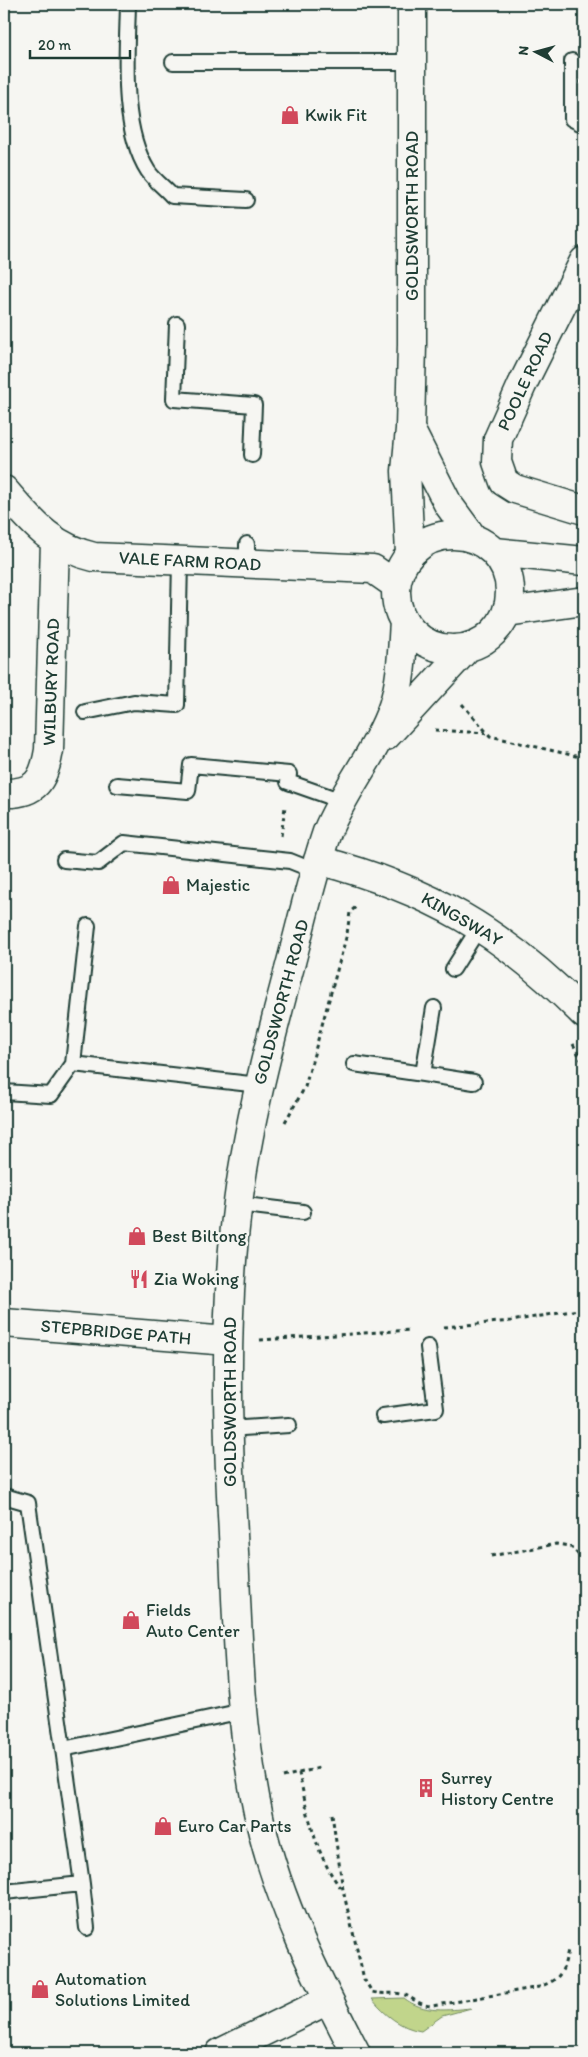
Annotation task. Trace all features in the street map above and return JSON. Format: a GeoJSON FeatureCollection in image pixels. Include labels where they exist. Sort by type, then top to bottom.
{"type":"FeatureCollection","features":[{"type":"Feature","properties":{"kind":"street","name":"GOLDSWORTH ROAD"},"geometry":{"type":"LineString","coordinates":[[410,554],[406,471],[410,429],[412,4]]}},
{"type":"Feature","properties":{"kind":"street","name":"POOLE ROAD"},"geometry":{"type":"LineString","coordinates":[[581,275],[498,439],[497,462],[504,482],[515,489],[536,497],[584,510]]}},
{"type":"Feature","properties":{"kind":"street","name":"GOLDSWORTH ROAD"},"geometry":{"type":"LineString","coordinates":[[410,429],[448,504],[484,545]]}},
{"type":"Feature","properties":{"kind":"street","name":"VALE FARM ROAD"},"geometry":{"type":"LineString","coordinates":[[4,490],[55,542],[72,552],[94,557],[180,561],[247,554],[373,569],[396,586]]}},
{"type":"Feature","properties":{"kind":"street"},"geometry":{"type":"LineString","coordinates":[[484,545],[509,576],[511,594],[507,612],[498,627],[485,640],[468,647],[450,649],[432,645],[417,636],[404,622],[397,604],[396,586],[402,568],[410,554],[422,543],[436,537],[455,534],[484,545],[584,561]]}},
{"type":"Feature","properties":{"kind":"street","name":"WILBURY ROAD"},"geometry":{"type":"LineString","coordinates":[[4,793],[20,794],[27,790],[41,778],[46,766],[49,750],[55,542]]}},
{"type":"Feature","properties":{"kind":"street"},"geometry":{"type":"LineString","coordinates":[[507,612],[584,601]]}},
{"type":"Feature","properties":{"kind":"street","name":"GOLDSWORTH ROAD"},"geometry":{"type":"LineString","coordinates":[[356,2053],[328,2000],[292,1922],[260,1822],[250,1768],[243,1711],[234,1583],[228,1429],[228,1341],[237,1204],[244,1153],[259,1085],[327,832],[393,706],[400,677],[404,622]]}},
{"type":"Feature","properties":{"kind":"street","name":"GOLDSWORTH ROAD"},"geometry":{"type":"LineString","coordinates":[[371,751],[468,647]]}},
{"type":"Feature","properties":{"kind":"street","name":"KINGSWAY"},"geometry":{"type":"LineString","coordinates":[[317,866],[360,870],[446,906],[480,926],[516,952],[584,1014]]}},
{"type":"Feature","properties":{"kind":"street","name":"STEPBRIDGE PATH"},"geometry":{"type":"LineString","coordinates":[[4,1323],[228,1341]]}},
{"type":"Feature","properties":{"kind":"street"},"geometry":{"type":"LineString","coordinates":[[220,2053],[328,2000]]}},
{"type":"Feature","properties":{"kind":"lane"},"geometry":{"type":"LineString","coordinates":[[128,4],[126,87],[139,151],[149,172],[172,196],[246,200]]}},
{"type":"Feature","properties":{"kind":"lane"},"geometry":{"type":"LineString","coordinates":[[572,61],[572,119],[584,125]]}},
{"type":"Feature","properties":{"kind":"lane"},"geometry":{"type":"LineString","coordinates":[[173,62],[413,62]]}},
{"type":"Feature","properties":{"kind":"lane"},"geometry":{"type":"LineString","coordinates":[[177,324],[174,399],[254,405],[252,455]]}},
{"type":"Feature","properties":{"kind":"lane"},"geometry":{"type":"LineString","coordinates":[[85,712],[134,702],[177,705],[180,561]]}},
{"type":"Feature","properties":{"kind":"lane"},"geometry":{"type":"LineString","coordinates":[[117,785],[188,791],[191,765],[289,774],[288,782],[342,801]]}},
{"type":"Feature","properties":{"kind":"lane"},"geometry":{"type":"LineString","coordinates":[[64,860],[98,863],[124,843],[290,861],[317,866]]}},
{"type":"Feature","properties":{"kind":"lane"},"geometry":{"type":"LineString","coordinates":[[4,1092],[51,1095],[73,1064],[88,926]]}},
{"type":"Feature","properties":{"kind":"lane"},"geometry":{"type":"LineString","coordinates":[[453,970],[480,926]]}},
{"type":"Feature","properties":{"kind":"lane"},"geometry":{"type":"LineString","coordinates":[[423,1074],[434,1008]]}},
{"type":"Feature","properties":{"kind":"lane"},"geometry":{"type":"LineString","coordinates":[[73,1064],[259,1085]]}},
{"type":"Feature","properties":{"kind":"lane"},"geometry":{"type":"LineString","coordinates":[[354,1064],[474,1082]]}},
{"type":"Feature","properties":{"kind":"lane"},"geometry":{"type":"LineString","coordinates":[[237,1204],[302,1212]]}},
{"type":"Feature","properties":{"kind":"lane"},"geometry":{"type":"LineString","coordinates":[[383,1416],[436,1409],[428,1347]]}},
{"type":"Feature","properties":{"kind":"lane"},"geometry":{"type":"LineString","coordinates":[[228,1429],[289,1425]]}},
{"type":"Feature","properties":{"kind":"lane"},"geometry":{"type":"LineString","coordinates":[[4,1496],[28,1503],[87,1928]]}},
{"type":"Feature","properties":{"kind":"lane"},"geometry":{"type":"LineString","coordinates":[[63,1748],[243,1711]]}},
{"type":"Feature","properties":{"kind":"lane"},"geometry":{"type":"LineString","coordinates":[[4,1892],[82,1884]]}},
{"type":"Feature","properties":{"kind":"path"},"geometry":{"type":"LineString","coordinates":[[462,704],[490,736],[584,758]]}},
{"type":"Feature","properties":{"kind":"path"},"geometry":{"type":"LineString","coordinates":[[433,730],[487,733]]}},
{"type":"Feature","properties":{"kind":"path"},"geometry":{"type":"LineString","coordinates":[[288,782],[281,839],[288,841]]}},
{"type":"Feature","properties":{"kind":"path"},"geometry":{"type":"LineString","coordinates":[[283,1126],[305,1087],[347,934],[350,912]]}},
{"type":"Feature","properties":{"kind":"path"},"geometry":{"type":"LineString","coordinates":[[260,1330],[260,1350]]}},
{"type":"Feature","properties":{"kind":"path"},"geometry":{"type":"LineString","coordinates":[[491,1556],[556,1544],[570,1546],[584,1560]]}},
{"type":"Feature","properties":{"kind":"path"},"geometry":{"type":"LineString","coordinates":[[282,1768],[286,1787]]}},
{"type":"Feature","properties":{"kind":"path"},"geometry":{"type":"LineString","coordinates":[[283,1777],[319,1768]]}},
{"type":"Feature","properties":{"kind":"path"},"geometry":{"type":"LineString","coordinates":[[299,1773],[306,1806],[320,1849],[335,1881],[343,1890]]}},
{"type":"Feature","properties":{"kind":"path"},"geometry":{"type":"LineString","coordinates":[[332,1814],[343,1890],[364,1979],[372,1992],[385,1996],[403,1994],[420,2005],[432,2006],[539,1986],[555,1981],[560,1973],[568,1950]]}},
{"type":"Feature","properties":{"kind":"green space"},"geometry":{"type":"Polygon","coordinates":[[[404,1998],[420,2007],[428,2009],[471,2008],[442,2016],[421,2031],[400,2024],[382,2010],[372,1999],[404,1998]]]}},
{"type":"Feature","properties":{"kind":"place","name":"Kwik Fit"},"geometry":{"type":"Point","coordinates":[290,115]}},
{"type":"Feature","properties":{"kind":"place","name":"Majestic"},"geometry":{"type":"Point","coordinates":[171,885]}},
{"type":"Feature","properties":{"kind":"place","name":"Best Biltong"},"geometry":{"type":"Point","coordinates":[137,1236]}},
{"type":"Feature","properties":{"kind":"place","name":"Zia Woking"},"geometry":{"type":"Point","coordinates":[139,1279]}},
{"type":"Feature","properties":{"kind":"place","name":"Fields Auto Center"},"geometry":{"type":"Point","coordinates":[131,1620]}},
{"type":"Feature","properties":{"kind":"place","name":"Surrey History Centre"},"geometry":{"type":"Point","coordinates":[426,1788]}},
{"type":"Feature","properties":{"kind":"place","name":"Euro Car Parts"},"geometry":{"type":"Point","coordinates":[163,1826]}},
{"type":"Feature","properties":{"kind":"place","name":"Automation Solutions Limited"},"geometry":{"type":"Point","coordinates":[40,1989]}}]}
